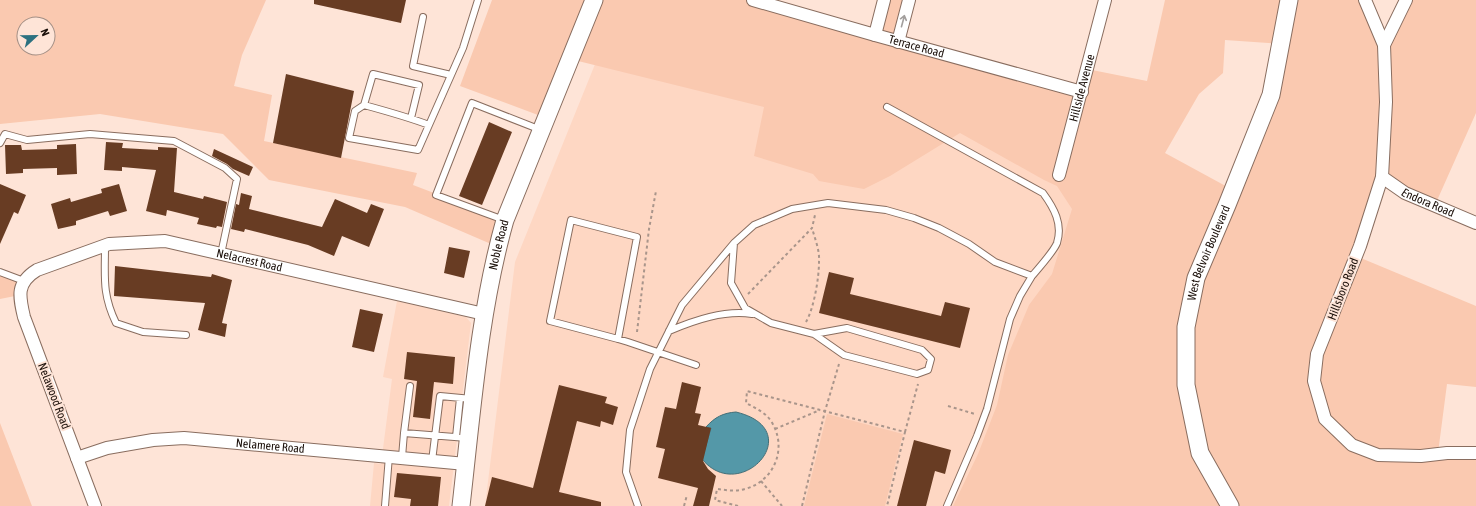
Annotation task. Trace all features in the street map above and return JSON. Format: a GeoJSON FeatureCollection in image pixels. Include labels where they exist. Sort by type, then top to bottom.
{"type":"FeatureCollection","features":[{"type":"Feature","properties":{"kind":"main road","name":"Noble Road"},"geometry":{"type":"LineString","coordinates":[[461,506],[466,464],[463,438],[467,398],[495,258],[505,220],[594,0]]}},
{"type":"Feature","properties":{"kind":"main road","name":"West Belvoir Boulevard"},"geometry":{"type":"LineString","coordinates":[[1230,506],[1200,453],[1186,385],[1186,327],[1196,278],[1271,95],[1289,0]]}},
{"type":"Feature","properties":{"kind":"street","name":"Terrace Road"},"geometry":{"type":"LineString","coordinates":[[752,0],[898,42],[1082,92]]}},
{"type":"Feature","properties":{"kind":"street"},"geometry":{"type":"LineString","coordinates":[[875,35],[884,0]]}},
{"type":"Feature","properties":{"kind":"street"},"geometry":{"type":"LineString","coordinates":[[898,42],[909,0]]}},
{"type":"Feature","properties":{"kind":"street","name":"Hillside Avenue"},"geometry":{"type":"LineString","coordinates":[[1059,175],[1105,0]]}},
{"type":"Feature","properties":{"kind":"street","name":"Hillsboro Road"},"geometry":{"type":"LineString","coordinates":[[1365,0],[1384,45],[1386,102],[1382,177],[1360,246],[1317,354],[1314,381],[1325,419],[1352,445],[1378,456],[1420,456],[1447,452],[1476,453]]}},
{"type":"Feature","properties":{"kind":"street"},"geometry":{"type":"LineString","coordinates":[[1384,45],[1406,0]]}},
{"type":"Feature","properties":{"kind":"street","name":"Endora Road"},"geometry":{"type":"LineString","coordinates":[[1382,177],[1404,193],[1476,223]]}},
{"type":"Feature","properties":{"kind":"street","name":"Nelacrest Road"},"geometry":{"type":"LineString","coordinates":[[23,283],[27,276],[37,270],[105,246],[165,241],[484,314]]}},
{"type":"Feature","properties":{"kind":"street","name":"Nelawood Road"},"geometry":{"type":"LineString","coordinates":[[23,283],[20,295],[24,318],[95,506]]}},
{"type":"Feature","properties":{"kind":"street","name":"Nelamere Road"},"geometry":{"type":"LineString","coordinates":[[77,458],[108,448],[153,440],[184,438],[466,464]]}},
{"type":"Feature","properties":{"kind":"lane"},"geometry":{"type":"LineString","coordinates":[[411,118],[419,85],[373,74],[364,105],[355,111],[349,138],[418,150],[463,48],[478,0]]}},
{"type":"Feature","properties":{"kind":"lane"},"geometry":{"type":"LineString","coordinates":[[423,17],[413,66],[451,75]]}},
{"type":"Feature","properties":{"kind":"lane"},"geometry":{"type":"LineString","coordinates":[[505,220],[436,195],[472,103],[541,130]]}},
{"type":"Feature","properties":{"kind":"lane"},"geometry":{"type":"LineString","coordinates":[[364,105],[411,118],[429,125]]}},
{"type":"Feature","properties":{"kind":"lane"},"geometry":{"type":"LineString","coordinates":[[887,107],[1043,193],[1053,207],[1059,226],[1056,244],[1032,276],[1020,296],[1010,319],[987,409],[977,436],[946,506]]}},
{"type":"Feature","properties":{"kind":"lane"},"geometry":{"type":"LineString","coordinates":[[0,143],[5,134],[27,140],[90,134],[174,141],[225,168],[237,179],[221,254]]}},
{"type":"Feature","properties":{"kind":"lane"},"geometry":{"type":"LineString","coordinates":[[638,506],[626,472],[630,430],[650,369],[682,305],[734,243],[754,225],[792,209],[828,203],[886,210],[914,218],[940,228],[969,244],[995,262],[1032,276]]}},
{"type":"Feature","properties":{"kind":"lane"},"geometry":{"type":"LineString","coordinates":[[618,339],[637,237],[571,220],[550,321],[618,339],[696,365]]}},
{"type":"Feature","properties":{"kind":"lane"},"geometry":{"type":"LineString","coordinates":[[734,243],[731,283],[745,308],[772,323],[814,334],[844,355],[917,374],[928,370],[931,358],[922,350],[848,328],[814,334]]}},
{"type":"Feature","properties":{"kind":"lane"},"geometry":{"type":"LineString","coordinates":[[105,246],[105,289],[109,308],[116,323],[143,332],[186,334]]}},
{"type":"Feature","properties":{"kind":"lane"},"geometry":{"type":"LineString","coordinates":[[0,272],[23,283]]}},
{"type":"Feature","properties":{"kind":"lane"},"geometry":{"type":"LineString","coordinates":[[669,331],[694,320],[742,313],[757,315]]}},
{"type":"Feature","properties":{"kind":"lane"},"geometry":{"type":"LineString","coordinates":[[402,457],[410,386]]}},
{"type":"Feature","properties":{"kind":"lane"},"geometry":{"type":"LineString","coordinates":[[432,461],[440,396],[467,398]]}},
{"type":"Feature","properties":{"kind":"lane"},"geometry":{"type":"LineString","coordinates":[[404,433],[463,438]]}},
{"type":"Feature","properties":{"kind":"lane"},"geometry":{"type":"LineString","coordinates":[[385,506],[389,456]]}},
{"type":"Feature","properties":{"kind":"path"},"geometry":{"type":"LineString","coordinates":[[637,332],[649,229],[656,191]]}},
{"type":"Feature","properties":{"kind":"path"},"geometry":{"type":"LineString","coordinates":[[802,331],[809,317],[819,261],[812,228],[815,214]]}},
{"type":"Feature","properties":{"kind":"path"},"geometry":{"type":"LineString","coordinates":[[747,294],[812,228]]}},
{"type":"Feature","properties":{"kind":"path"},"geometry":{"type":"LineString","coordinates":[[802,506],[838,364]]}},
{"type":"Feature","properties":{"kind":"path"},"geometry":{"type":"LineString","coordinates":[[887,506],[918,384]]}},
{"type":"Feature","properties":{"kind":"path"},"geometry":{"type":"LineString","coordinates":[[738,506],[714,500],[717,489],[744,490],[757,485],[769,475],[776,462],[779,448],[777,433],[770,420],[760,410],[746,403],[747,391],[905,432]]}},
{"type":"Feature","properties":{"kind":"path"},"geometry":{"type":"LineString","coordinates":[[948,406],[977,414]]}},
{"type":"Feature","properties":{"kind":"path"},"geometry":{"type":"LineString","coordinates":[[775,429],[821,410]]}},
{"type":"Feature","properties":{"kind":"path"},"geometry":{"type":"LineString","coordinates":[[761,481],[782,506]]}},
{"type":"Feature","properties":{"kind":"path"},"geometry":{"type":"LineString","coordinates":[[684,506],[687,495]]}},
{"type":"Feature","properties":{"kind":"shaded area"},"geometry":{"type":"Polygon","coordinates":[[[0,0],[266,0],[242,55],[234,86],[272,95],[264,141],[417,173],[413,185],[505,220],[498,247],[405,207],[269,180],[223,134],[100,114],[0,124],[0,0]]]}},
{"type":"Feature","properties":{"kind":"shaded area"},"geometry":{"type":"Polygon","coordinates":[[[492,0],[753,0],[875,35],[884,0],[909,0],[898,41],[1081,92],[1087,69],[1147,81],[1165,0],[1365,0],[1384,44],[1406,0],[1476,0],[1476,113],[1435,205],[1382,177],[1356,256],[1476,306],[1476,387],[1447,384],[1438,453],[1476,453],[1476,506],[953,506],[978,454],[997,405],[1008,355],[1029,305],[1052,274],[1072,209],[1057,186],[960,133],[890,176],[864,189],[819,181],[813,174],[754,156],[764,107],[570,59],[546,118],[460,86],[492,0]],[[1225,40],[1223,73],[1199,94],[1165,153],[1233,190],[1281,44],[1225,40]]]}},
{"type":"Feature","properties":{"kind":"shaded area"},"geometry":{"type":"Polygon","coordinates":[[[621,0],[718,0],[1135,218],[1165,506],[485,506],[515,262],[621,0]]]}},
{"type":"Feature","properties":{"kind":"shaded area"},"geometry":{"type":"Polygon","coordinates":[[[0,272],[22,284],[20,295],[0,299],[0,272]]]}},
{"type":"Feature","properties":{"kind":"shaded area"},"geometry":{"type":"Polygon","coordinates":[[[397,301],[466,317],[471,323],[449,506],[370,506],[374,463],[381,464],[392,379],[383,377],[397,301]]]}},
{"type":"Feature","properties":{"kind":"shaded area"},"geometry":{"type":"Polygon","coordinates":[[[827,414],[903,434],[885,506],[804,506],[827,414]]]}},
{"type":"Feature","properties":{"kind":"shaded area"},"geometry":{"type":"Polygon","coordinates":[[[0,423],[32,506],[0,506],[0,423]]]}},
{"type":"Feature","properties":{"kind":"water"},"geometry":{"type":"Polygon","coordinates":[[[736,412],[757,421],[767,434],[768,447],[761,460],[749,470],[734,474],[717,471],[702,459],[711,428],[706,427],[720,416],[727,413],[736,412]]]}},
{"type":"Feature","properties":{"kind":"building"},"geometry":{"type":"Polygon","coordinates":[[[314,0],[406,0],[401,23],[314,4],[314,0]]]}},
{"type":"Feature","properties":{"kind":"building"},"geometry":{"type":"Polygon","coordinates":[[[286,74],[354,91],[341,158],[273,143],[286,74]]]}},
{"type":"Feature","properties":{"kind":"building"},"geometry":{"type":"Polygon","coordinates":[[[489,122],[512,132],[482,205],[459,196],[489,122]]]}},
{"type":"Feature","properties":{"kind":"building"},"geometry":{"type":"Polygon","coordinates":[[[106,142],[123,143],[122,148],[158,150],[158,147],[177,148],[174,192],[203,199],[204,196],[227,202],[222,227],[217,226],[216,228],[197,224],[199,218],[167,210],[166,216],[146,211],[156,170],[122,167],[122,171],[104,170],[106,142]]]}},
{"type":"Feature","properties":{"kind":"building"},"geometry":{"type":"Polygon","coordinates":[[[76,144],[77,174],[57,175],[57,168],[23,169],[23,173],[6,174],[5,145],[21,145],[22,150],[57,149],[57,145],[76,144]]]}},
{"type":"Feature","properties":{"kind":"building"},"geometry":{"type":"Polygon","coordinates":[[[214,149],[253,167],[249,176],[233,169],[212,156],[214,149]]]}},
{"type":"Feature","properties":{"kind":"building"},"geometry":{"type":"Polygon","coordinates":[[[0,184],[26,195],[18,214],[14,212],[0,244],[0,184]]]}},
{"type":"Feature","properties":{"kind":"building"},"geometry":{"type":"Polygon","coordinates":[[[119,184],[127,211],[110,216],[108,211],[76,221],[76,225],[58,229],[51,204],[70,198],[71,202],[102,193],[101,189],[119,184]]]}},
{"type":"Feature","properties":{"kind":"building"},"geometry":{"type":"Polygon","coordinates":[[[241,193],[252,196],[249,209],[322,227],[335,199],[367,213],[371,204],[384,209],[369,247],[342,236],[334,256],[308,245],[245,229],[244,232],[231,229],[236,204],[239,205],[241,193]]]}},
{"type":"Feature","properties":{"kind":"building"},"geometry":{"type":"Polygon","coordinates":[[[449,247],[470,251],[464,278],[444,273],[449,247]]]}},
{"type":"Feature","properties":{"kind":"building"},"geometry":{"type":"Polygon","coordinates":[[[115,266],[211,277],[212,274],[232,280],[222,323],[227,324],[225,337],[198,330],[205,303],[114,296],[115,266]]]}},
{"type":"Feature","properties":{"kind":"building"},"geometry":{"type":"Polygon","coordinates":[[[829,272],[854,278],[850,294],[941,316],[945,302],[970,308],[960,348],[819,313],[829,272]]]}},
{"type":"Feature","properties":{"kind":"building"},"geometry":{"type":"Polygon","coordinates":[[[360,309],[383,314],[374,352],[352,347],[360,309]]]}},
{"type":"Feature","properties":{"kind":"building"},"geometry":{"type":"Polygon","coordinates":[[[407,352],[455,357],[453,384],[434,382],[430,419],[413,417],[417,381],[404,379],[407,352]]]}},
{"type":"Feature","properties":{"kind":"building"},"geometry":{"type":"Polygon","coordinates":[[[682,382],[701,387],[695,413],[701,414],[698,425],[711,428],[703,461],[708,469],[716,476],[709,506],[693,506],[698,488],[658,478],[665,449],[656,447],[665,407],[676,409],[682,382]]]}},
{"type":"Feature","properties":{"kind":"building"},"geometry":{"type":"Polygon","coordinates":[[[559,385],[607,397],[605,403],[618,407],[613,425],[601,421],[600,427],[577,421],[559,492],[601,502],[601,506],[485,506],[492,477],[533,488],[559,385]]]}},
{"type":"Feature","properties":{"kind":"building"},"geometry":{"type":"Polygon","coordinates":[[[914,440],[951,450],[945,474],[935,471],[926,506],[897,506],[914,440]]]}},
{"type":"Feature","properties":{"kind":"building"},"geometry":{"type":"Polygon","coordinates":[[[397,473],[441,477],[438,506],[410,506],[411,499],[394,497],[397,473]]]}}]}
